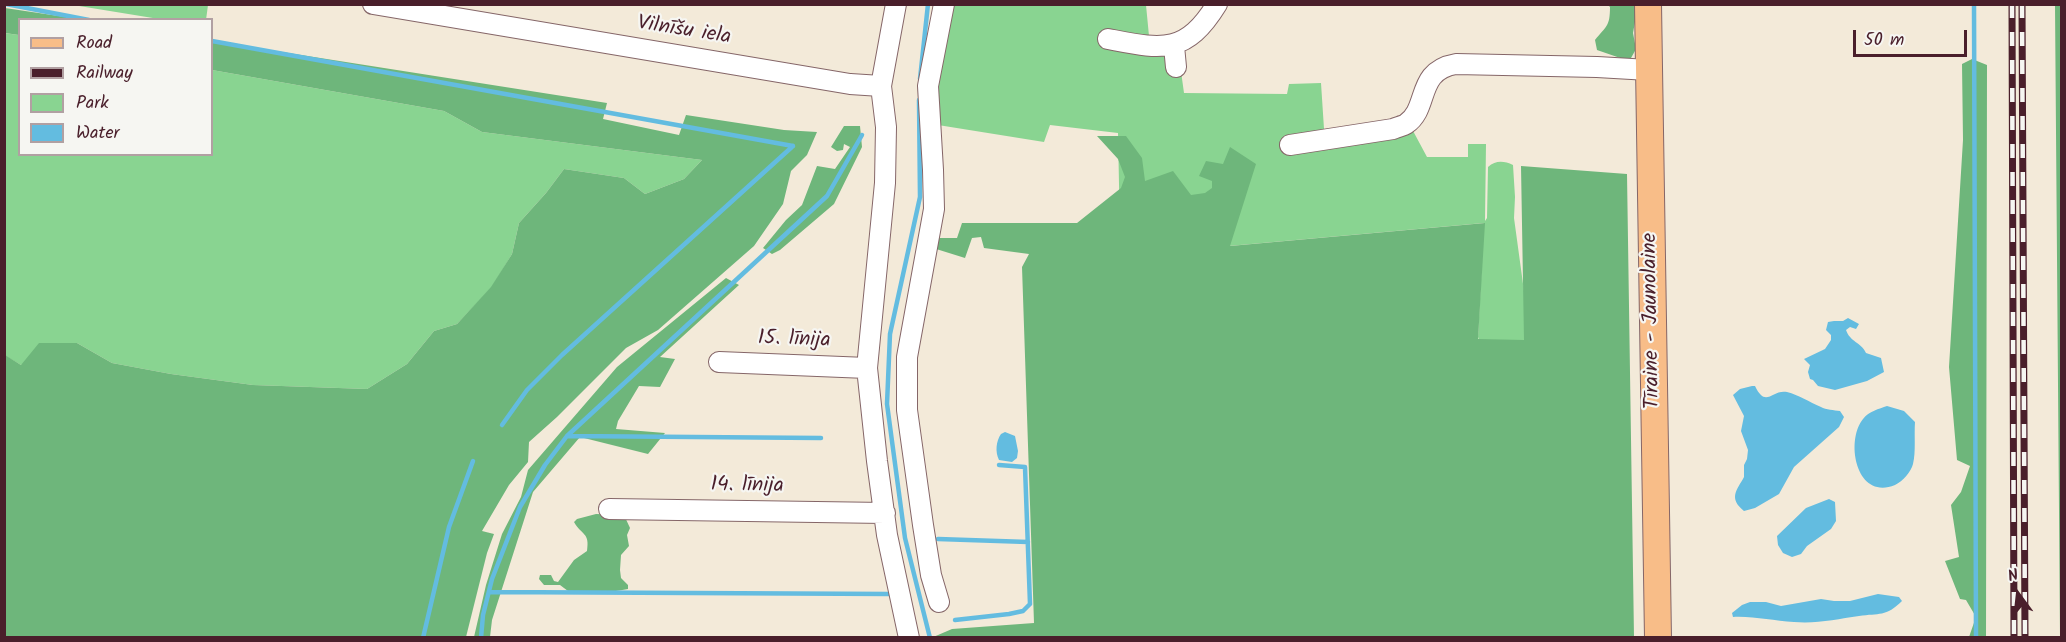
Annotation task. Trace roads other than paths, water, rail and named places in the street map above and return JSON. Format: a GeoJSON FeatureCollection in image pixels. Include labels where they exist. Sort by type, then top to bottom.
{"type":"FeatureCollection","features":[{"type":"Feature","properties":{"kind":"main road","name":"Tīraine - Jaunolaine"},"geometry":{"type":"LineString","coordinates":[[1648,4],[1658,638]]}},
{"type":"Feature","properties":{"kind":"street","name":"Vilnīšu iela"},"geometry":{"type":"LineString","coordinates":[[373,4],[850,84],[881,86]]}},
{"type":"Feature","properties":{"kind":"street"},"geometry":{"type":"LineString","coordinates":[[896,4],[881,86],[886,127],[885,183],[867,368],[887,535],[909,638]]}},
{"type":"Feature","properties":{"kind":"street"},"geometry":{"type":"LineString","coordinates":[[939,602],[922,525],[907,410],[907,357],[934,209],[927,86],[944,4]]}},
{"type":"Feature","properties":{"kind":"street"},"geometry":{"type":"LineString","coordinates":[[1108,39],[1142,46],[1174,46],[1191,37],[1217,4]]}},
{"type":"Feature","properties":{"kind":"street"},"geometry":{"type":"LineString","coordinates":[[1174,46],[1176,67]]}},
{"type":"Feature","properties":{"kind":"street"},"geometry":{"type":"LineString","coordinates":[[1290,145],[1393,129],[1406,124],[1414,116],[1431,78],[1437,70],[1446,66],[1456,64],[1649,70]]}},
{"type":"Feature","properties":{"kind":"street","name":"15. līnija"},"geometry":{"type":"LineString","coordinates":[[719,362],[867,368]]}},
{"type":"Feature","properties":{"kind":"street","name":"14. līnija"},"geometry":{"type":"LineString","coordinates":[[609,509],[885,513]]}},
{"type":"Feature","properties":{"kind":"water"},"geometry":{"type":"Polygon","coordinates":[[[1848,318],[1859,324],[1856,329],[1850,327],[1846,330],[1848,334],[1866,353],[1881,358],[1884,372],[1867,381],[1835,390],[1818,386],[1810,379],[1808,372],[1810,365],[1804,359],[1825,349],[1831,340],[1831,335],[1826,330],[1828,322],[1843,321],[1848,318]]]}},
{"type":"Feature","properties":{"kind":"water"},"geometry":{"type":"Polygon","coordinates":[[[1755,386],[1763,396],[1787,392],[1823,408],[1840,411],[1844,417],[1839,427],[1794,467],[1779,494],[1755,508],[1744,511],[1736,502],[1735,494],[1744,477],[1748,450],[1741,431],[1744,416],[1733,395],[1740,389],[1755,386]]]}},
{"type":"Feature","properties":{"kind":"water"},"geometry":{"type":"Polygon","coordinates":[[[1887,406],[1904,411],[1915,422],[1914,454],[1912,467],[1904,479],[1895,485],[1882,488],[1871,485],[1863,477],[1855,454],[1855,441],[1865,416],[1887,406]]]}},
{"type":"Feature","properties":{"kind":"water"},"geometry":{"type":"Polygon","coordinates":[[[1005,432],[1015,436],[1018,451],[1017,458],[1012,462],[999,460],[997,454],[998,440],[1005,432]]]}},
{"type":"Feature","properties":{"kind":"water"},"geometry":{"type":"Polygon","coordinates":[[[1829,499],[1835,502],[1836,521],[1831,529],[1807,546],[1801,554],[1792,557],[1783,553],[1778,545],[1777,536],[1806,508],[1829,499]]]}},
{"type":"Feature","properties":{"kind":"water"},"geometry":{"type":"Polygon","coordinates":[[[1878,594],[1899,597],[1902,601],[1891,610],[1882,613],[1819,622],[1733,617],[1732,613],[1750,602],[1766,602],[1781,606],[1821,599],[1850,601],[1878,594]]]}},
{"type":"Feature","properties":{"kind":"waterway"},"geometry":{"type":"LineString","coordinates":[[6,4],[79,18]]}},
{"type":"Feature","properties":{"kind":"waterway"},"geometry":{"type":"LineString","coordinates":[[920,79],[928,4]]}},
{"type":"Feature","properties":{"kind":"waterway"},"geometry":{"type":"LineString","coordinates":[[1974,4],[1976,638]]}},
{"type":"Feature","properties":{"kind":"waterway"},"geometry":{"type":"LineString","coordinates":[[213,41],[793,146]]}},
{"type":"Feature","properties":{"kind":"waterway"},"geometry":{"type":"LineString","coordinates":[[919,100],[920,197],[890,334],[887,404],[905,538],[930,638]]}},
{"type":"Feature","properties":{"kind":"waterway"},"geometry":{"type":"LineString","coordinates":[[481,638],[483,615],[492,579],[520,507],[545,465],[567,436],[827,196],[862,135]]}},
{"type":"Feature","properties":{"kind":"waterway"},"geometry":{"type":"LineString","coordinates":[[502,425],[527,390],[562,355],[793,146]]}},
{"type":"Feature","properties":{"kind":"waterway"},"geometry":{"type":"LineString","coordinates":[[567,436],[821,438]]}},
{"type":"Feature","properties":{"kind":"waterway"},"geometry":{"type":"LineString","coordinates":[[423,638],[449,527],[473,461]]}},
{"type":"Feature","properties":{"kind":"waterway"},"geometry":{"type":"LineString","coordinates":[[955,620],[1009,614],[1023,611],[1030,604],[1025,467],[999,465]]}},
{"type":"Feature","properties":{"kind":"waterway"},"geometry":{"type":"LineString","coordinates":[[938,539],[1028,542]]}},
{"type":"Feature","properties":{"kind":"waterway"},"geometry":{"type":"LineString","coordinates":[[489,592],[890,594]]}},
{"type":"Feature","properties":{"kind":"railway"},"geometry":{"type":"LineString","coordinates":[[2012,4],[2014,638]]}},
{"type":"Feature","properties":{"kind":"railway"},"geometry":{"type":"LineString","coordinates":[[2022,4],[2025,638]]}}]}
